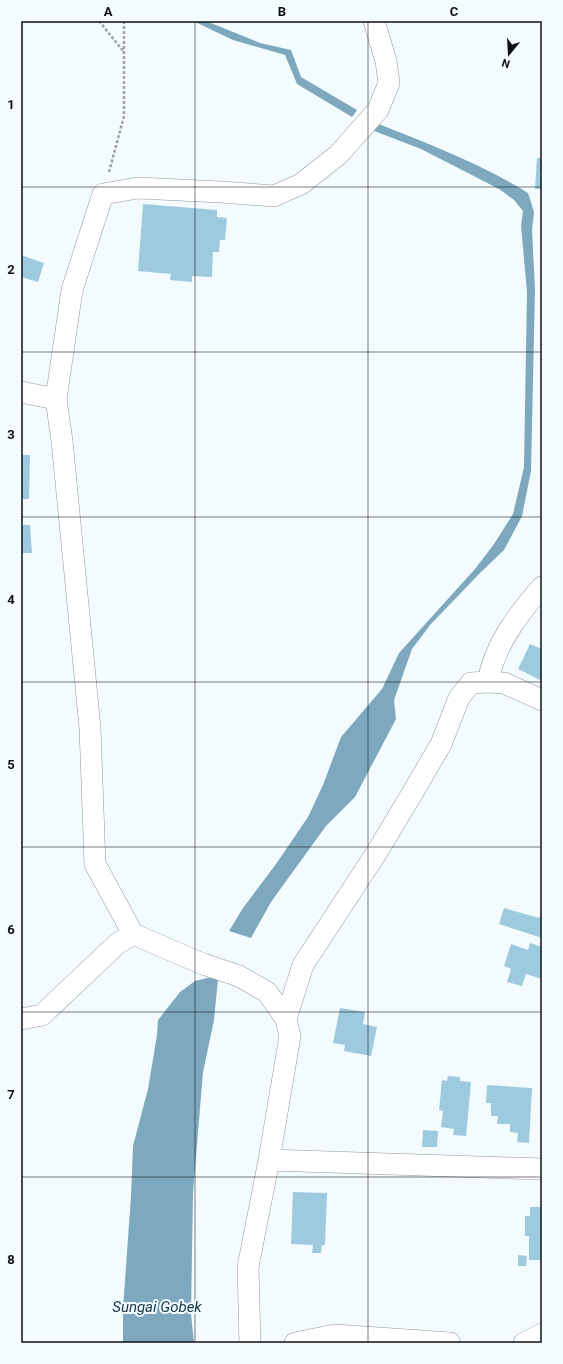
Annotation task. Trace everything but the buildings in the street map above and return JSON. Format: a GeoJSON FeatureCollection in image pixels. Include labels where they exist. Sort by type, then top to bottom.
{"type":"FeatureCollection","features":[{"type":"Feature","properties":{"kind":"street"},"geometry":{"type":"LineString","coordinates":[[250,1343],[248,1267],[269,1160],[290,1036],[286,1019],[266,992],[239,976],[203,964],[133,934],[95,864],[90,728],[65,464],[56,399],[72,290],[104,194],[138,188],[274,196],[301,184],[338,156],[378,110],[389,83],[386,62],[374,21]]}},
{"type":"Feature","properties":{"kind":"street"},"geometry":{"type":"LineString","coordinates":[[21,392],[56,399]]}},
{"type":"Feature","properties":{"kind":"street"},"geometry":{"type":"LineString","coordinates":[[488,682],[490,669],[502,642],[515,621],[542,587]]}},
{"type":"Feature","properties":{"kind":"street"},"geometry":{"type":"LineString","coordinates":[[286,1019],[303,965],[377,852],[441,744],[459,698],[471,683],[504,683],[542,700]]}},
{"type":"Feature","properties":{"kind":"street"},"geometry":{"type":"LineString","coordinates":[[21,1019],[42,1015],[117,944],[133,934]]}},
{"type":"Feature","properties":{"kind":"street"},"geometry":{"type":"LineString","coordinates":[[269,1160],[542,1169]]}},
{"type":"Feature","properties":{"kind":"street"},"geometry":{"type":"LineString","coordinates":[[524,1343],[542,1334]]}},
{"type":"Feature","properties":{"kind":"street"},"geometry":{"type":"LineString","coordinates":[[295,1343],[335,1335],[450,1343]]}},
{"type":"Feature","properties":{"kind":"path"},"geometry":{"type":"LineString","coordinates":[[99,21],[124,53]]}},
{"type":"Feature","properties":{"kind":"path"},"geometry":{"type":"LineString","coordinates":[[104,194],[124,116],[124,21]]}},
{"type":"Feature","properties":{"kind":"water"},"geometry":{"type":"Polygon","coordinates":[[[193,21],[206,21],[260,43],[291,50],[301,77],[357,110],[352,117],[297,84],[285,55],[233,40],[193,21]]]}},
{"type":"Feature","properties":{"kind":"water"},"geometry":{"type":"Polygon","coordinates":[[[374,122],[472,163],[528,193],[534,212],[532,230],[535,289],[531,471],[522,516],[504,550],[431,624],[412,649],[394,700],[396,719],[355,797],[326,826],[271,902],[251,938],[229,931],[243,908],[276,864],[308,817],[323,785],[341,737],[382,689],[399,653],[475,569],[494,544],[513,514],[524,467],[527,292],[521,226],[523,211],[514,200],[499,189],[421,149],[369,129],[374,122]]]}},
{"type":"Feature","properties":{"kind":"water","name":"Sungai Gobek"},"geometry":{"type":"Polygon","coordinates":[[[216,976],[218,979],[214,1020],[203,1072],[193,1193],[191,1314],[194,1343],[123,1343],[123,1309],[133,1146],[148,1089],[158,1020],[180,992],[195,981],[216,976]]]}}]}
